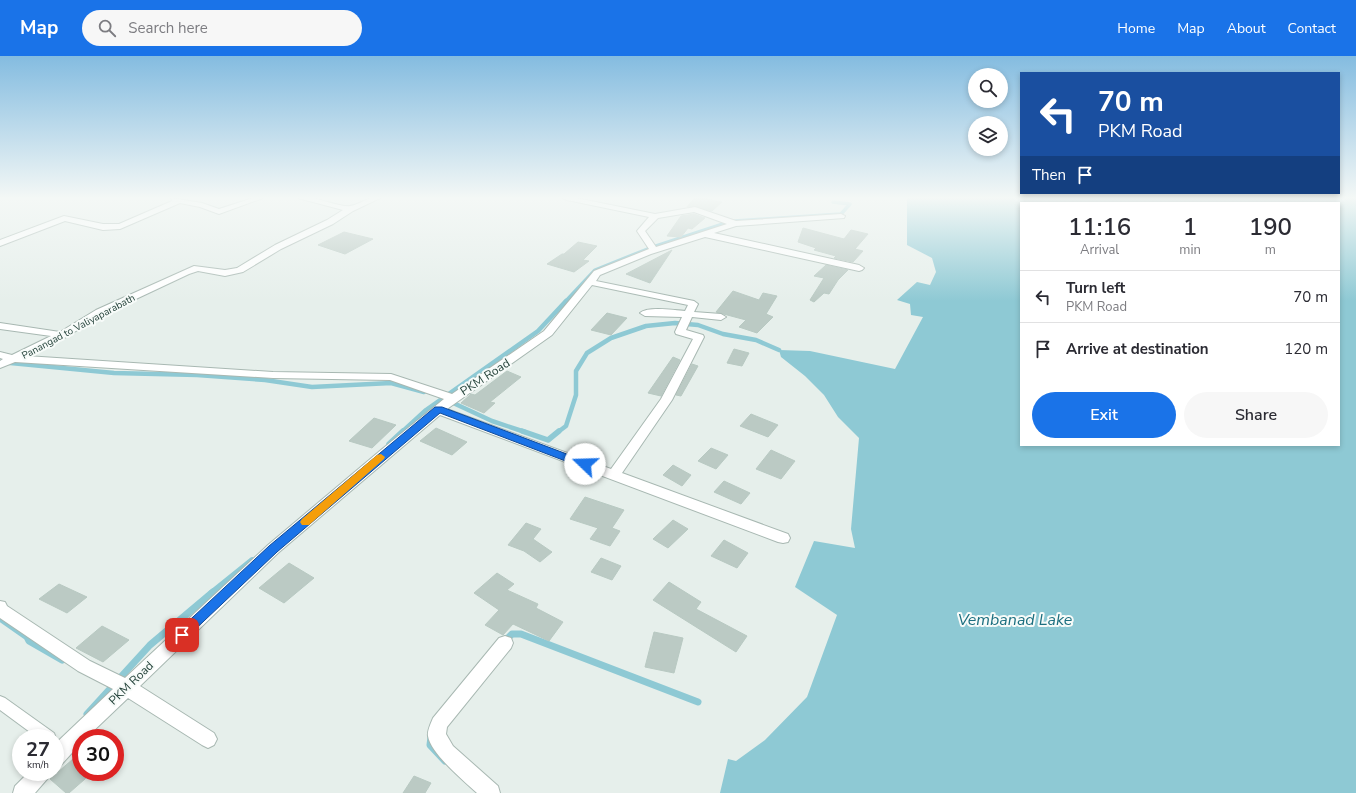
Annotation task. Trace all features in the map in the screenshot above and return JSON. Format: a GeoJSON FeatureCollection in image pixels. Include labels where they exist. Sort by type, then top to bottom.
{"type":"FeatureCollection","features":[{"type":"Feature","properties":{"kind":"street"},"geometry":{"type":"LineString","coordinates":[[0,243],[27,232]]}},
{"type":"Feature","properties":{"kind":"street","name":"Panangad to Valiyaparabath"},"geometry":{"type":"LineString","coordinates":[[0,365],[16,359],[62,335],[100,312],[186,272],[197,268],[225,273],[240,270],[308,232]]}},
{"type":"Feature","properties":{"kind":"street"},"geometry":{"type":"LineString","coordinates":[[642,232],[654,250]]}},
{"type":"Feature","properties":{"kind":"street","name":"PKM Road"},"geometry":{"type":"LineString","coordinates":[[64,744],[273,549],[453,398],[502,366],[548,333],[600,270],[654,250],[709,232]]}},
{"type":"Feature","properties":{"kind":"street"},"geometry":{"type":"LineString","coordinates":[[704,234],[859,268]]}},
{"type":"Feature","properties":{"kind":"street"},"geometry":{"type":"LineString","coordinates":[[589,282],[691,303],[693,304],[680,332],[699,337],[666,400],[614,475]]}},
{"type":"Feature","properties":{"kind":"street"},"geometry":{"type":"LineString","coordinates":[[645,313],[689,314],[721,317]]}},
{"type":"Feature","properties":{"kind":"street"},"geometry":{"type":"LineString","coordinates":[[0,326],[62,335]]}},
{"type":"Feature","properties":{"kind":"street"},"geometry":{"type":"LineString","coordinates":[[0,356],[16,359],[273,375],[391,376],[453,398]]}},
{"type":"Feature","properties":{"kind":"street"},"geometry":{"type":"LineString","coordinates":[[438,410],[782,538]]}},
{"type":"Feature","properties":{"kind":"street"},"geometry":{"type":"LineString","coordinates":[[0,607],[2,611],[84,666],[126,687],[208,738]]}},
{"type":"Feature","properties":{"kind":"street"},"geometry":{"type":"LineString","coordinates":[[491,793],[447,752],[437,736],[439,724],[505,643]]}},
{"type":"Feature","properties":{"kind":"street"},"geometry":{"type":"LineString","coordinates":[[22,793],[33,781]]}},
{"type":"Feature","properties":{"kind":"lane"},"geometry":{"type":"LineString","coordinates":[[0,702],[37,729]]}},
{"type":"Feature","properties":{"kind":"water","name":"Vembanad Lake"},"geometry":{"type":"Polygon","coordinates":[[[907,232],[1020,232],[1020,446],[1340,446],[1340,232],[1356,232],[1356,793],[720,793],[728,759],[736,761],[765,740],[807,697],[837,615],[795,587],[814,541],[855,548],[851,529],[859,438],[838,417],[824,395],[805,376],[781,357],[779,350],[810,351],[895,369],[923,317],[911,315],[910,304],[897,300],[917,282],[930,285],[936,272],[932,258],[907,245],[907,232]]]}},
{"type":"Feature","properties":{"kind":"building"},"geometry":{"type":"Polygon","coordinates":[[[343,232],[373,239],[345,254],[318,245],[343,232]]]}},
{"type":"Feature","properties":{"kind":"building"},"geometry":{"type":"Polygon","coordinates":[[[670,232],[685,232],[681,237],[667,236],[670,232]]]}},
{"type":"Feature","properties":{"kind":"building"},"geometry":{"type":"Polygon","coordinates":[[[801,232],[819,232],[844,239],[849,232],[868,234],[855,249],[863,251],[853,262],[834,258],[836,256],[814,250],[816,248],[798,242],[801,232]]]}},
{"type":"Feature","properties":{"kind":"building"},"geometry":{"type":"Polygon","coordinates":[[[578,242],[597,246],[583,260],[589,261],[574,272],[547,264],[564,254],[578,242]]]}},
{"type":"Feature","properties":{"kind":"building"},"geometry":{"type":"Polygon","coordinates":[[[672,250],[650,283],[626,274],[672,250]]]}},
{"type":"Feature","properties":{"kind":"building"},"geometry":{"type":"Polygon","coordinates":[[[826,265],[848,270],[838,280],[829,294],[824,293],[814,302],[810,300],[824,278],[814,276],[826,265]]]}},
{"type":"Feature","properties":{"kind":"building"},"geometry":{"type":"Polygon","coordinates":[[[733,291],[759,300],[763,293],[777,296],[766,314],[773,317],[757,333],[739,327],[746,320],[716,312],[733,291]]]}},
{"type":"Feature","properties":{"kind":"building"},"geometry":{"type":"Polygon","coordinates":[[[607,313],[627,318],[611,335],[591,330],[607,313]]]}},
{"type":"Feature","properties":{"kind":"building"},"geometry":{"type":"Polygon","coordinates":[[[734,349],[749,353],[742,366],[727,363],[734,349]]]}},
{"type":"Feature","properties":{"kind":"building"},"geometry":{"type":"Polygon","coordinates":[[[673,357],[680,360],[661,396],[648,393],[673,357]]]}},
{"type":"Feature","properties":{"kind":"building"},"geometry":{"type":"Polygon","coordinates":[[[692,364],[698,366],[681,396],[676,395],[692,364]]]}},
{"type":"Feature","properties":{"kind":"building"},"geometry":{"type":"Polygon","coordinates":[[[507,371],[521,377],[490,402],[495,403],[484,413],[461,403],[471,394],[475,395],[507,371]]]}},
{"type":"Feature","properties":{"kind":"building"},"geometry":{"type":"Polygon","coordinates":[[[751,414],[778,425],[768,437],[740,426],[751,414]]]}},
{"type":"Feature","properties":{"kind":"building"},"geometry":{"type":"Polygon","coordinates":[[[374,418],[396,425],[372,448],[349,441],[374,418]]]}},
{"type":"Feature","properties":{"kind":"building"},"geometry":{"type":"Polygon","coordinates":[[[436,428],[467,442],[452,455],[420,441],[436,428]]]}},
{"type":"Feature","properties":{"kind":"building"},"geometry":{"type":"Polygon","coordinates":[[[711,448],[728,455],[716,469],[698,461],[711,448]]]}},
{"type":"Feature","properties":{"kind":"building"},"geometry":{"type":"Polygon","coordinates":[[[771,450],[795,461],[781,479],[756,469],[771,450]]]}},
{"type":"Feature","properties":{"kind":"building"},"geometry":{"type":"Polygon","coordinates":[[[673,465],[691,475],[682,486],[663,475],[673,465]]]}},
{"type":"Feature","properties":{"kind":"building"},"geometry":{"type":"Polygon","coordinates":[[[724,481],[750,493],[741,504],[714,492],[724,481]]]}},
{"type":"Feature","properties":{"kind":"building"},"geometry":{"type":"Polygon","coordinates":[[[585,497],[624,510],[612,528],[620,531],[610,546],[590,539],[598,528],[570,519],[585,497]]]}},
{"type":"Feature","properties":{"kind":"building"},"geometry":{"type":"Polygon","coordinates":[[[673,520],[688,529],[668,548],[653,539],[673,520]]]}},
{"type":"Feature","properties":{"kind":"building"},"geometry":{"type":"Polygon","coordinates":[[[526,523],[541,529],[533,539],[552,552],[540,562],[524,551],[508,545],[526,523]]]}},
{"type":"Feature","properties":{"kind":"building"},"geometry":{"type":"Polygon","coordinates":[[[724,540],[748,553],[737,568],[711,556],[724,540]]]}},
{"type":"Feature","properties":{"kind":"building"},"geometry":{"type":"Polygon","coordinates":[[[601,558],[621,566],[612,580],[591,572],[601,558]]]}},
{"type":"Feature","properties":{"kind":"building"},"geometry":{"type":"Polygon","coordinates":[[[289,563],[314,578],[284,603],[259,588],[289,563]]]}},
{"type":"Feature","properties":{"kind":"building"},"geometry":{"type":"Polygon","coordinates":[[[497,573],[514,584],[507,590],[538,604],[536,608],[563,622],[549,641],[513,624],[503,635],[485,625],[499,610],[474,593],[497,573]]]}},
{"type":"Feature","properties":{"kind":"building"},"geometry":{"type":"Polygon","coordinates":[[[669,582],[701,602],[696,609],[747,636],[736,652],[653,600],[669,582]]]}},
{"type":"Feature","properties":{"kind":"building"},"geometry":{"type":"Polygon","coordinates":[[[59,584],[87,597],[67,613],[39,599],[59,584]]]}},
{"type":"Feature","properties":{"kind":"building"},"geometry":{"type":"Polygon","coordinates":[[[102,626],[129,640],[103,662],[76,648],[102,626]]]}},
{"type":"Feature","properties":{"kind":"building"},"geometry":{"type":"Polygon","coordinates":[[[654,632],[683,638],[674,673],[645,667],[654,632]]]}},
{"type":"Feature","properties":{"kind":"building"},"geometry":{"type":"Polygon","coordinates":[[[72,760],[72,781],[83,781],[69,793],[66,793],[52,781],[64,781],[64,767],[72,760]]]}},
{"type":"Feature","properties":{"kind":"building"},"geometry":{"type":"Polygon","coordinates":[[[414,776],[431,783],[425,793],[403,793],[414,776]]]}},
{"type":"Feature","properties":{"kind":"waterway"},"geometry":{"type":"LineString","coordinates":[[565,302],[595,270],[650,248],[697,232]]}},
{"type":"Feature","properties":{"kind":"waterway"},"geometry":{"type":"LineString","coordinates":[[402,432],[426,410],[538,331],[566,301]]}},
{"type":"Feature","properties":{"kind":"waterway"},"geometry":{"type":"LineString","coordinates":[[558,432],[566,426],[576,395],[576,371],[587,353],[611,338],[646,326],[675,323],[698,325],[723,334],[756,340],[779,350]]}},
{"type":"Feature","properties":{"kind":"waterway"},"geometry":{"type":"LineString","coordinates":[[0,362],[114,373],[197,375],[265,380],[312,387],[391,383],[424,392]]}},
{"type":"Feature","properties":{"kind":"waterway"},"geometry":{"type":"LineString","coordinates":[[449,401],[492,421],[522,431]]}},
{"type":"Feature","properties":{"kind":"waterway"},"geometry":{"type":"LineString","coordinates":[[389,444],[403,431]]}},
{"type":"Feature","properties":{"kind":"waterway"},"geometry":{"type":"LineString","coordinates":[[522,431],[548,440],[559,431]]}},
{"type":"Feature","properties":{"kind":"waterway"},"geometry":{"type":"LineString","coordinates":[[211,593],[252,560]]}},
{"type":"Feature","properties":{"kind":"waterway"},"geometry":{"type":"LineString","coordinates":[[87,714],[150,645],[213,592]]}},
{"type":"Feature","properties":{"kind":"waterway"},"geometry":{"type":"LineString","coordinates":[[0,618],[27,637],[29,641],[62,660]]}},
{"type":"Feature","properties":{"kind":"waterway"},"geometry":{"type":"LineString","coordinates":[[504,642],[512,634],[521,634],[698,702]]}},
{"type":"Feature","properties":{"kind":"waterway"},"geometry":{"type":"LineString","coordinates":[[431,737],[430,745],[445,761]]}},
{"type":"Feature","properties":{"kind":"slow traffic"},"geometry":{"type":"LineString","coordinates":[[305,522],[381,457]]}},
{"type":"Feature","properties":{"kind":"route"},"geometry":{"type":"LineString","coordinates":[[182,635],[273,549],[385,453],[438,410],[585,464]]}}]}
